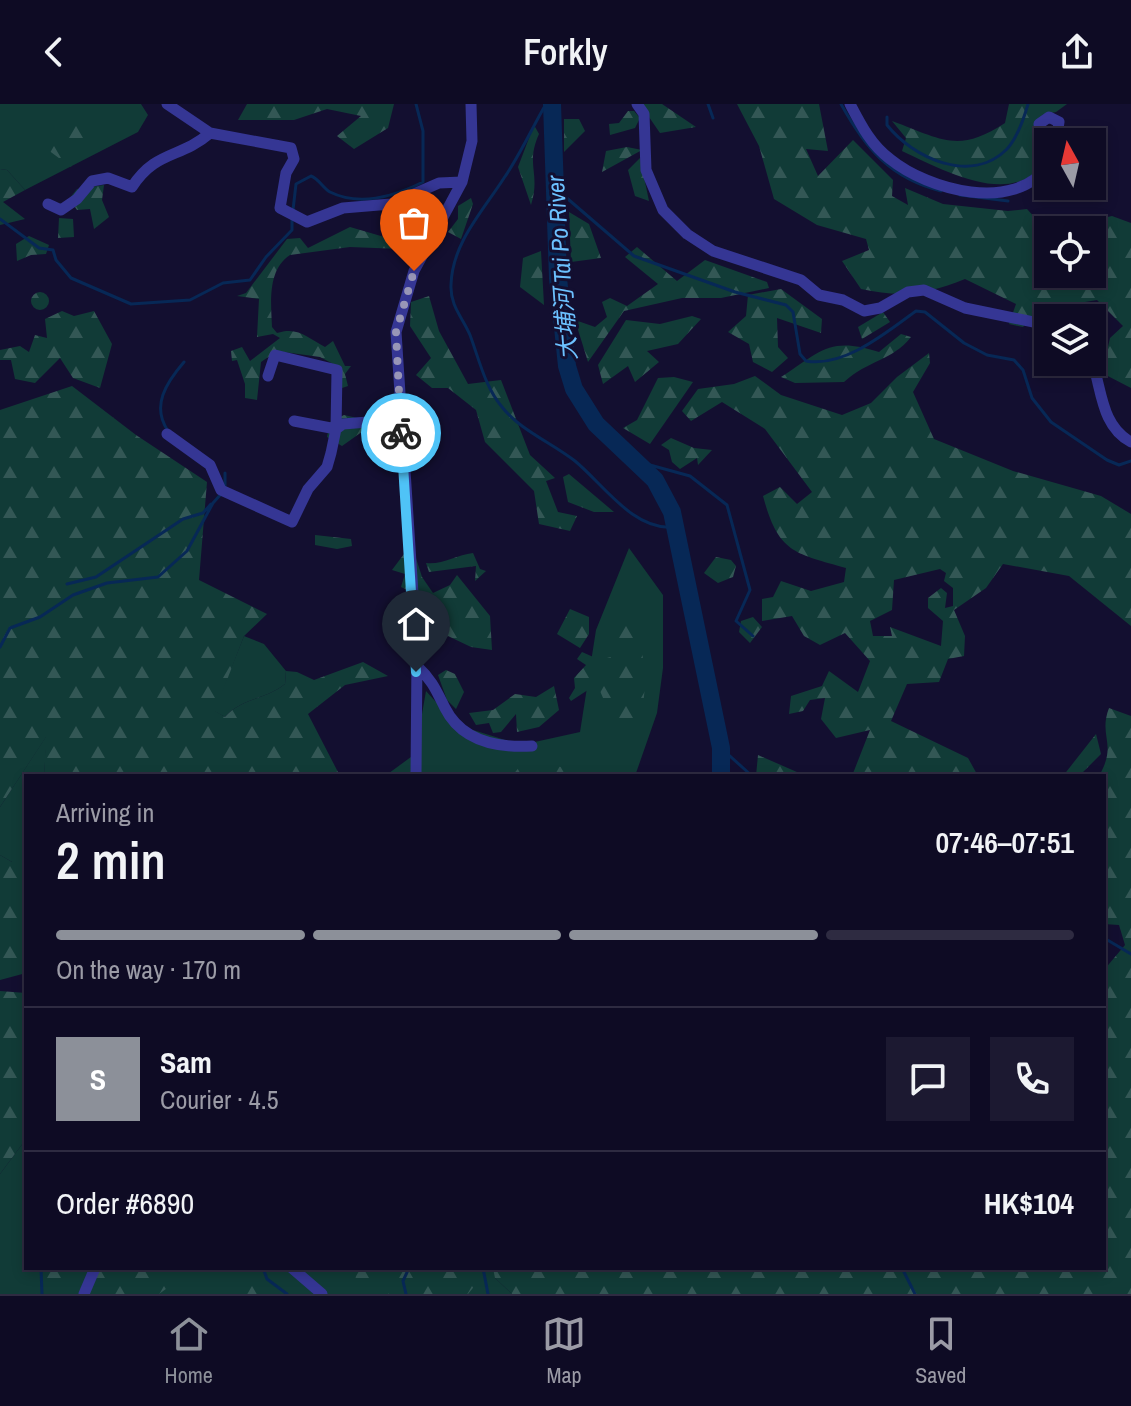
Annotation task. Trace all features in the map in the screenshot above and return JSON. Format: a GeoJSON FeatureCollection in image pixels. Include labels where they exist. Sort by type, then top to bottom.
{"type":"FeatureCollection","features":[{"type":"Feature","properties":{"kind":"street"},"geometry":{"type":"LineString","coordinates":[[167,104],[187,114],[210,133],[291,148],[294,159],[286,173],[280,208],[307,222],[343,208],[391,204],[439,183],[462,182]]}},
{"type":"Feature","properties":{"kind":"street"},"geometry":{"type":"LineString","coordinates":[[416,774],[417,666],[396,332],[414,271],[462,182],[472,141],[471,104]]}},
{"type":"Feature","properties":{"kind":"street"},"geometry":{"type":"LineString","coordinates":[[637,104],[644,114],[646,170],[663,210],[687,234],[713,251],[801,280],[819,295],[843,300],[864,311],[880,308],[908,292],[924,290],[965,308],[1034,322]]}},
{"type":"Feature","properties":{"kind":"street"},"geometry":{"type":"LineString","coordinates":[[850,104],[881,151],[900,167],[933,181],[973,191],[1000,193],[1025,185],[1034,177]]}},
{"type":"Feature","properties":{"kind":"street"},"geometry":{"type":"LineString","coordinates":[[1039,128],[1039,124],[1049,117],[1059,122],[1058,128]]}},
{"type":"Feature","properties":{"kind":"street"},"geometry":{"type":"LineString","coordinates":[[48,204],[61,210],[77,199],[92,181],[100,179],[108,178],[132,187],[148,164],[186,150],[210,133]]}},
{"type":"Feature","properties":{"kind":"street"},"geometry":{"type":"LineString","coordinates":[[167,434],[210,465],[225,492],[292,522],[308,489],[327,467],[336,429],[337,370],[275,355],[268,376]]}},
{"type":"Feature","properties":{"kind":"street"},"geometry":{"type":"LineString","coordinates":[[1096,376],[1106,415],[1114,430],[1131,442]]}},
{"type":"Feature","properties":{"kind":"street"},"geometry":{"type":"LineString","coordinates":[[294,421],[336,429],[343,424],[368,422],[398,401]]}},
{"type":"Feature","properties":{"kind":"street"},"geometry":{"type":"LineString","coordinates":[[417,666],[439,690],[445,710],[482,742],[503,747],[532,746]]}},
{"type":"Feature","properties":{"kind":"street"},"geometry":{"type":"LineString","coordinates":[[84,1294],[94,1270]]}},
{"type":"Feature","properties":{"kind":"street"},"geometry":{"type":"LineString","coordinates":[[294,1270],[322,1294]]}},
{"type":"Feature","properties":{"kind":"green space"},"geometry":{"type":"Polygon","coordinates":[[[0,104],[141,104],[148,115],[138,132],[25,190],[7,170],[0,169],[0,104]]]}},
{"type":"Feature","properties":{"kind":"green space"},"geometry":{"type":"Polygon","coordinates":[[[247,104],[394,104],[388,128],[354,149],[337,136],[361,116],[327,109],[294,120],[238,120],[247,104]]]}},
{"type":"Feature","properties":{"kind":"green space"},"geometry":{"type":"Polygon","coordinates":[[[640,104],[662,104],[696,127],[660,133],[640,104]]]}},
{"type":"Feature","properties":{"kind":"green space"},"geometry":{"type":"Polygon","coordinates":[[[737,104],[819,104],[828,151],[806,149],[818,176],[853,140],[893,180],[892,196],[908,205],[905,188],[943,204],[1008,211],[1027,209],[1034,217],[1034,288],[1106,288],[1106,217],[1112,216],[1131,223],[1131,388],[1106,375],[1110,338],[1123,326],[1106,309],[1106,304],[1097,300],[1073,304],[1034,304],[1034,317],[1023,327],[1009,324],[1016,304],[965,279],[914,293],[861,289],[842,261],[869,250],[866,239],[817,225],[774,199],[759,146],[737,104]]]}},
{"type":"Feature","properties":{"kind":"green space"},"geometry":{"type":"Polygon","coordinates":[[[1009,104],[1067,104],[1056,112],[1042,115],[1040,128],[1034,128],[1034,174],[1019,182],[1000,184],[959,176],[902,151],[906,138],[892,121],[937,138],[962,141],[989,133],[1005,123],[1009,104]]]}},
{"type":"Feature","properties":{"kind":"green space"},"geometry":{"type":"Polygon","coordinates":[[[628,111],[634,111],[640,118],[635,128],[610,135],[609,124],[619,123],[628,111]]]}},
{"type":"Feature","properties":{"kind":"green space"},"geometry":{"type":"Polygon","coordinates":[[[81,115],[86,136],[71,167],[40,144],[81,115]]]}},
{"type":"Feature","properties":{"kind":"green space"},"geometry":{"type":"Polygon","coordinates":[[[564,119],[579,119],[585,131],[564,152],[564,119]]]}},
{"type":"Feature","properties":{"kind":"green space"},"geometry":{"type":"Polygon","coordinates":[[[534,125],[539,134],[533,154],[534,194],[531,205],[518,167],[534,125]]]}},
{"type":"Feature","properties":{"kind":"green space"},"geometry":{"type":"Polygon","coordinates":[[[627,147],[642,150],[602,172],[606,151],[627,147]]]}},
{"type":"Feature","properties":{"kind":"green space"},"geometry":{"type":"Polygon","coordinates":[[[640,158],[649,201],[635,196],[628,170],[640,158]]]}},
{"type":"Feature","properties":{"kind":"green space"},"geometry":{"type":"Polygon","coordinates":[[[0,169],[7,170],[25,190],[3,202],[25,219],[0,225],[0,169]]]}},
{"type":"Feature","properties":{"kind":"green space"},"geometry":{"type":"Polygon","coordinates":[[[104,185],[102,200],[109,217],[94,229],[90,209],[77,210],[69,199],[77,189],[104,185]]]}},
{"type":"Feature","properties":{"kind":"green space"},"geometry":{"type":"Polygon","coordinates":[[[471,198],[473,204],[461,239],[448,232],[458,219],[458,206],[471,198]]]}},
{"type":"Feature","properties":{"kind":"green space"},"geometry":{"type":"Polygon","coordinates":[[[569,212],[589,224],[601,258],[571,262],[569,212]]]}},
{"type":"Feature","properties":{"kind":"green space"},"geometry":{"type":"Polygon","coordinates":[[[59,218],[73,219],[74,237],[58,238],[59,218]]]}},
{"type":"Feature","properties":{"kind":"green space"},"geometry":{"type":"Polygon","coordinates":[[[415,226],[401,249],[350,247],[290,255],[283,261],[277,269],[272,288],[272,327],[277,333],[291,331],[302,334],[325,347],[333,341],[345,366],[351,366],[345,374],[348,386],[342,388],[339,367],[320,357],[277,351],[261,362],[257,400],[245,398],[245,384],[237,360],[232,361],[231,351],[242,347],[250,361],[280,338],[273,334],[257,337],[259,299],[237,296],[246,293],[287,239],[300,238],[308,248],[350,227],[398,241],[404,227],[415,226]]]}},
{"type":"Feature","properties":{"kind":"green space"},"geometry":{"type":"Polygon","coordinates":[[[29,236],[49,245],[46,254],[31,255],[17,261],[16,244],[29,236]]]}},
{"type":"Feature","properties":{"kind":"green space"},"geometry":{"type":"Polygon","coordinates":[[[637,247],[677,281],[705,260],[767,282],[769,288],[721,298],[682,298],[624,311],[588,362],[575,320],[595,327],[607,317],[602,302],[610,298],[627,306],[658,284],[625,257],[637,247]]]}},
{"type":"Feature","properties":{"kind":"green space"},"geometry":{"type":"Polygon","coordinates":[[[541,251],[544,305],[520,287],[523,258],[541,251]]]}},
{"type":"Feature","properties":{"kind":"green space"},"geometry":{"type":"Polygon","coordinates":[[[781,289],[822,319],[821,333],[777,318],[778,347],[788,358],[772,372],[753,362],[749,344],[728,332],[746,316],[748,295],[781,289]]]}},
{"type":"Feature","properties":{"kind":"green space"},"geometry":{"type":"Polygon","coordinates":[[[40,292],[49,301],[40,310],[31,301],[40,292]]]}},
{"type":"Feature","properties":{"kind":"green space"},"geometry":{"type":"Polygon","coordinates":[[[429,296],[439,331],[468,384],[501,380],[530,455],[555,478],[546,481],[558,512],[577,516],[570,531],[539,524],[534,491],[485,442],[476,410],[448,388],[432,388],[416,375],[431,358],[410,326],[411,302],[429,296]]]}},
{"type":"Feature","properties":{"kind":"green space"},"geometry":{"type":"Polygon","coordinates":[[[62,311],[74,316],[94,311],[112,344],[100,388],[73,378],[60,358],[35,383],[15,379],[11,360],[0,360],[0,350],[20,346],[29,352],[35,335],[47,338],[45,319],[62,311]]]}},
{"type":"Feature","properties":{"kind":"green space"},"geometry":{"type":"Polygon","coordinates":[[[883,312],[890,322],[862,339],[858,327],[883,312]]]}},
{"type":"Feature","properties":{"kind":"green space"},"geometry":{"type":"Polygon","coordinates":[[[692,316],[701,319],[678,344],[647,351],[659,362],[635,382],[628,366],[603,384],[598,365],[626,320],[660,324],[692,316]]]}},
{"type":"Feature","properties":{"kind":"green space"},"geometry":{"type":"Polygon","coordinates":[[[901,334],[911,337],[896,351],[844,382],[795,383],[781,377],[827,349],[849,346],[879,352],[901,334]]]}},
{"type":"Feature","properties":{"kind":"green space"},"geometry":{"type":"Polygon","coordinates":[[[929,353],[930,363],[913,392],[934,439],[1013,471],[1101,496],[1131,514],[1131,626],[1069,576],[1003,564],[986,588],[954,610],[965,636],[964,656],[948,659],[939,682],[907,684],[891,721],[968,758],[977,774],[853,774],[870,730],[836,738],[821,719],[825,698],[810,700],[803,711],[789,714],[791,696],[822,686],[829,671],[858,692],[870,661],[845,633],[820,645],[804,636],[792,616],[762,621],[762,599],[773,597],[781,581],[811,591],[844,582],[846,568],[800,553],[790,547],[775,529],[763,496],[780,487],[797,504],[812,492],[765,429],[722,402],[691,421],[682,411],[698,389],[734,384],[755,376],[781,395],[842,415],[871,403],[897,377],[929,353]],[[940,569],[894,580],[892,610],[870,621],[873,636],[892,636],[890,627],[941,646],[943,621],[928,608],[928,598],[941,588],[947,593],[945,608],[953,606],[953,588],[944,581],[946,573],[940,569]]]}},
{"type":"Feature","properties":{"kind":"green space"},"geometry":{"type":"Polygon","coordinates":[[[674,377],[693,382],[650,444],[623,428],[637,420],[658,378],[674,377]]]}},
{"type":"Feature","properties":{"kind":"green space"},"geometry":{"type":"Polygon","coordinates":[[[72,386],[136,435],[207,482],[199,580],[267,614],[244,636],[215,711],[225,717],[239,706],[277,689],[285,684],[286,671],[297,672],[314,680],[363,662],[388,676],[345,685],[308,714],[339,774],[44,774],[46,737],[0,807],[0,410],[72,386]]]}},
{"type":"Feature","properties":{"kind":"green space"},"geometry":{"type":"Polygon","coordinates":[[[344,415],[366,420],[366,429],[342,446],[327,437],[330,422],[344,415]]]}},
{"type":"Feature","properties":{"kind":"green space"},"geometry":{"type":"Polygon","coordinates":[[[671,438],[694,448],[712,450],[698,465],[697,458],[680,469],[672,462],[669,450],[661,445],[671,438]]]}},
{"type":"Feature","properties":{"kind":"green space"},"geometry":{"type":"Polygon","coordinates":[[[569,474],[614,512],[594,512],[568,502],[563,477],[569,474]]]}},
{"type":"Feature","properties":{"kind":"green space"},"geometry":{"type":"Polygon","coordinates":[[[315,535],[351,539],[352,546],[337,549],[315,545],[315,535]]]}},
{"type":"Feature","properties":{"kind":"green space"},"geometry":{"type":"Polygon","coordinates":[[[629,548],[663,595],[663,668],[657,713],[636,774],[388,774],[415,754],[426,691],[457,725],[521,745],[580,732],[596,630],[629,548]]]}},
{"type":"Feature","properties":{"kind":"green space"},"geometry":{"type":"Polygon","coordinates":[[[473,553],[480,569],[486,571],[475,581],[476,566],[429,572],[426,563],[438,563],[473,553]]]}},
{"type":"Feature","properties":{"kind":"green space"},"geometry":{"type":"Polygon","coordinates":[[[404,554],[415,555],[422,577],[433,593],[450,585],[457,575],[490,616],[492,650],[471,647],[448,636],[421,655],[409,591],[401,587],[405,574],[392,570],[404,554]]]}},
{"type":"Feature","properties":{"kind":"green space"},"geometry":{"type":"Polygon","coordinates":[[[716,557],[731,560],[736,566],[733,577],[718,583],[704,573],[716,557]]]}},
{"type":"Feature","properties":{"kind":"green space"},"geometry":{"type":"Polygon","coordinates":[[[400,598],[405,599],[409,645],[392,646],[388,639],[400,627],[400,598]]]}},
{"type":"Feature","properties":{"kind":"green space"},"geometry":{"type":"Polygon","coordinates":[[[570,609],[589,617],[589,634],[580,648],[557,634],[570,609]]]}},
{"type":"Feature","properties":{"kind":"green space"},"geometry":{"type":"Polygon","coordinates":[[[618,609],[637,622],[646,677],[642,715],[616,728],[597,684],[571,701],[569,698],[575,688],[574,678],[586,665],[577,659],[582,652],[600,660],[614,656],[617,667],[609,669],[598,683],[616,679],[625,660],[607,638],[618,609]]]}},
{"type":"Feature","properties":{"kind":"green space"},"geometry":{"type":"Polygon","coordinates":[[[753,617],[762,627],[750,643],[739,632],[741,621],[753,617]]]}},
{"type":"Feature","properties":{"kind":"green space"},"geometry":{"type":"Polygon","coordinates":[[[244,636],[264,644],[286,671],[285,684],[239,706],[225,717],[214,711],[244,636]]]}},
{"type":"Feature","properties":{"kind":"green space"},"geometry":{"type":"Polygon","coordinates":[[[446,670],[455,674],[464,692],[456,709],[447,700],[438,675],[446,670]]]}},
{"type":"Feature","properties":{"kind":"green space"},"geometry":{"type":"Polygon","coordinates":[[[554,686],[559,710],[539,727],[517,732],[516,714],[501,732],[493,733],[489,723],[476,725],[469,713],[493,710],[515,694],[536,697],[554,686]]]}},
{"type":"Feature","properties":{"kind":"green space"},"geometry":{"type":"Polygon","coordinates":[[[1109,708],[1131,716],[1131,1294],[512,1294],[495,1278],[493,1270],[1106,1270],[1106,968],[1125,945],[1119,925],[1106,924],[1106,774],[1100,774],[1108,748],[1106,718],[1109,708]]]}},
{"type":"Feature","properties":{"kind":"green space"},"geometry":{"type":"Polygon","coordinates":[[[1096,734],[1101,754],[1081,774],[1065,774],[1096,734]]]}},
{"type":"Feature","properties":{"kind":"green space"},"geometry":{"type":"Polygon","coordinates":[[[47,735],[44,774],[24,774],[24,862],[12,862],[0,855],[0,807],[47,735]]]}},
{"type":"Feature","properties":{"kind":"green space"},"geometry":{"type":"Polygon","coordinates":[[[758,755],[801,774],[756,774],[758,755]]]}},
{"type":"Feature","properties":{"kind":"green space"},"geometry":{"type":"Polygon","coordinates":[[[525,760],[584,774],[514,774],[525,760]]]}},
{"type":"Feature","properties":{"kind":"green space"},"geometry":{"type":"Polygon","coordinates":[[[0,855],[12,862],[24,862],[24,974],[0,980],[0,855]]]}},
{"type":"Feature","properties":{"kind":"green space"},"geometry":{"type":"Polygon","coordinates":[[[0,991],[24,993],[24,1142],[0,1174],[0,991]]]}},
{"type":"Feature","properties":{"kind":"green space"},"geometry":{"type":"Polygon","coordinates":[[[24,1142],[24,1270],[497,1270],[495,1278],[512,1294],[0,1294],[0,1174],[24,1142]]]}},
{"type":"Feature","properties":{"kind":"green space"},"geometry":{"type":"Polygon","coordinates":[[[34,1270],[75,1270],[69,1294],[37,1294],[34,1270]]]}},
{"type":"Feature","properties":{"kind":"green space"},"geometry":{"type":"Polygon","coordinates":[[[88,1270],[173,1270],[170,1286],[159,1294],[87,1294],[88,1270]]]}},
{"type":"Feature","properties":{"kind":"green space"},"geometry":{"type":"Polygon","coordinates":[[[241,1270],[256,1270],[257,1274],[281,1294],[242,1294],[241,1270]]]}},
{"type":"Feature","properties":{"kind":"green space"},"geometry":{"type":"Polygon","coordinates":[[[356,1270],[487,1270],[468,1294],[388,1294],[390,1290],[379,1278],[355,1290],[356,1270]]]}},
{"type":"Feature","properties":{"kind":"waterway"},"geometry":{"type":"LineString","coordinates":[[293,210],[296,184],[311,176],[330,192],[353,199],[377,198],[423,182],[423,131],[416,104]]}},
{"type":"Feature","properties":{"kind":"waterway"},"geometry":{"type":"LineString","coordinates":[[546,104],[515,160],[463,241],[453,270],[453,299],[491,391],[509,415],[575,461],[632,514],[658,526],[672,527]]}},
{"type":"Feature","properties":{"kind":"waterway","name":"大埔河 Tai Po River"},"geometry":{"type":"LineString","coordinates":[[552,104],[558,278],[567,366],[574,389],[596,424],[655,480],[672,512],[721,748],[721,774]]}},
{"type":"Feature","properties":{"kind":"waterway"},"geometry":{"type":"LineString","coordinates":[[708,104],[713,118]]}},
{"type":"Feature","properties":{"kind":"waterway"},"geometry":{"type":"LineString","coordinates":[[841,104],[860,135],[881,160],[907,178],[941,191]]}},
{"type":"Feature","properties":{"kind":"waterway"},"geometry":{"type":"LineString","coordinates":[[887,117],[887,125],[898,137],[927,157],[960,166],[977,165],[993,160],[1007,149],[1017,134],[1028,104]]}},
{"type":"Feature","properties":{"kind":"waterway"},"geometry":{"type":"LineString","coordinates":[[554,187],[634,256],[735,292],[786,305],[793,312],[800,354],[806,361],[820,362],[850,354],[916,311],[925,312],[964,343],[987,355],[1014,360],[1023,370],[1032,398],[1051,422],[1107,460],[1119,465],[1131,461]]}},
{"type":"Feature","properties":{"kind":"waterway"},"geometry":{"type":"LineString","coordinates":[[960,195],[1008,201]]}},
{"type":"Feature","properties":{"kind":"waterway"},"geometry":{"type":"LineString","coordinates":[[0,219],[39,248],[53,250],[56,260],[71,278],[131,304],[190,300],[223,283],[250,280],[266,257],[292,230],[292,218]]}},
{"type":"Feature","properties":{"kind":"waterway"},"geometry":{"type":"LineString","coordinates":[[168,431],[161,413],[163,395],[184,362]]}},
{"type":"Feature","properties":{"kind":"waterway"},"geometry":{"type":"LineString","coordinates":[[639,462],[690,476],[727,505],[750,590],[736,621],[753,636]]}},
{"type":"Feature","properties":{"kind":"waterway"},"geometry":{"type":"LineString","coordinates":[[225,473],[225,486]]}},
{"type":"Feature","properties":{"kind":"waterway"},"geometry":{"type":"LineString","coordinates":[[0,647],[10,628],[40,617],[73,595],[107,583],[158,577],[187,551],[213,503],[222,493]]}},
{"type":"Feature","properties":{"kind":"waterway"},"geometry":{"type":"LineString","coordinates":[[67,584],[96,577],[183,519],[203,513],[211,504]]}},
{"type":"Feature","properties":{"kind":"waterway"},"geometry":{"type":"LineString","coordinates":[[721,748],[750,774]]}},
{"type":"Feature","properties":{"kind":"waterway"},"geometry":{"type":"LineString","coordinates":[[1106,939],[1131,954]]}},
{"type":"Feature","properties":{"kind":"waterway"},"geometry":{"type":"LineString","coordinates":[[41,1270],[42,1294]]}},
{"type":"Feature","properties":{"kind":"waterway"},"geometry":{"type":"LineString","coordinates":[[264,1270],[267,1279],[287,1294]]}},
{"type":"Feature","properties":{"kind":"waterway"},"geometry":{"type":"LineString","coordinates":[[406,1294],[403,1281],[408,1270]]}},
{"type":"Feature","properties":{"kind":"waterway"},"geometry":{"type":"LineString","coordinates":[[483,1270],[488,1294]]}},
{"type":"Feature","properties":{"kind":"waterway"},"geometry":{"type":"LineString","coordinates":[[903,1270],[915,1294]]}},
{"type":"Feature","properties":{"kind":"way so far"},"geometry":{"type":"LineString","coordinates":[[401,433],[396,332],[414,271]]}},
{"type":"Feature","properties":{"kind":"route"},"geometry":{"type":"LineString","coordinates":[[401,433],[416,672]]}}]}
